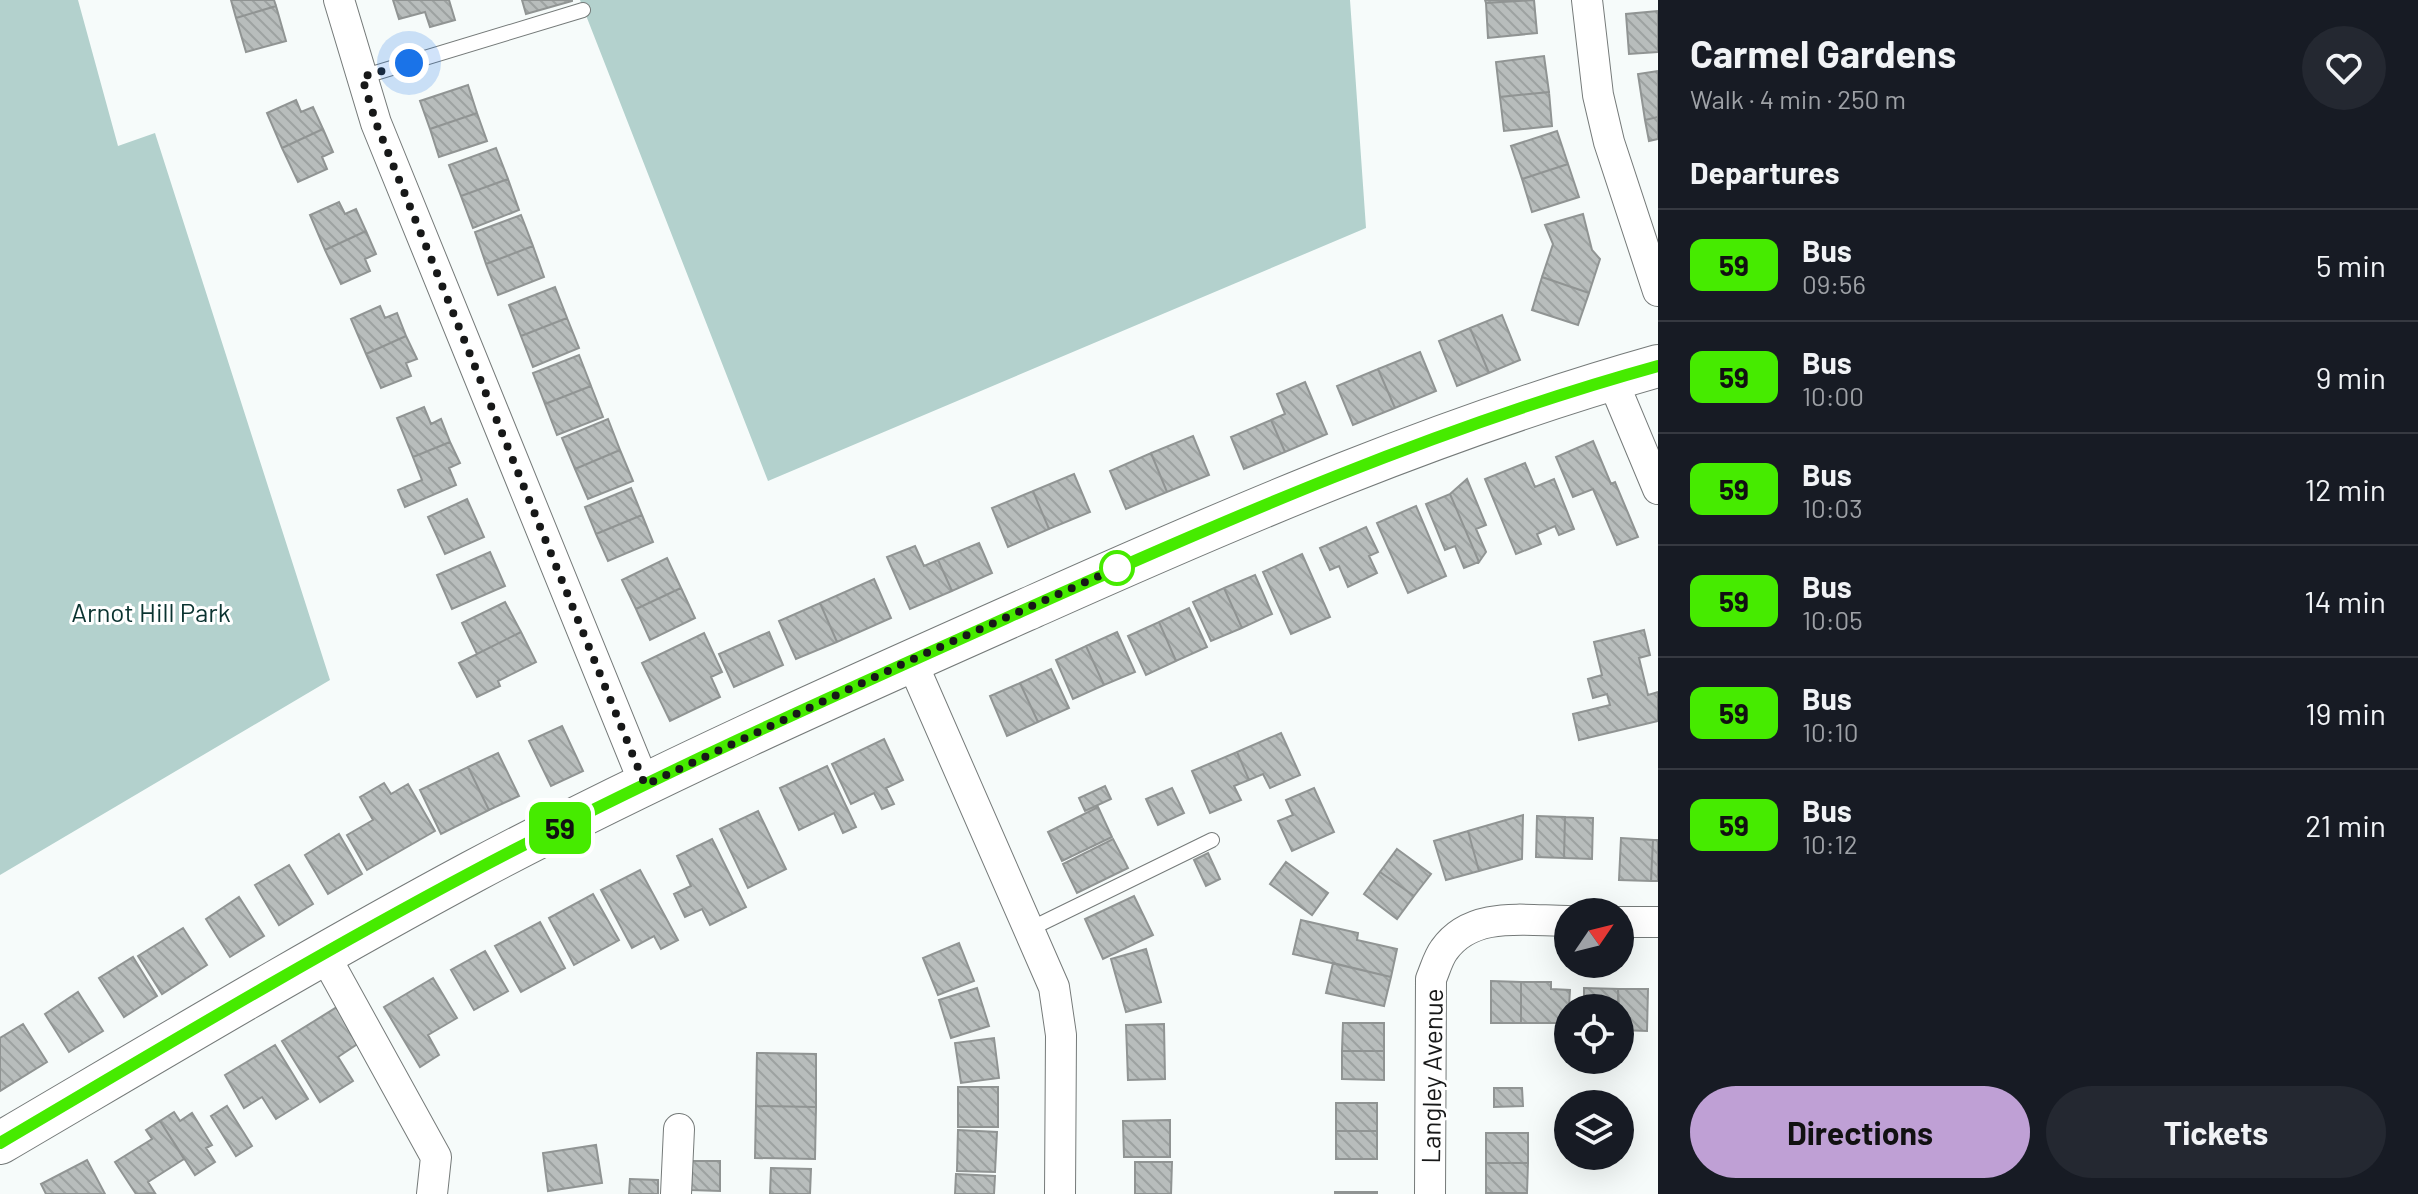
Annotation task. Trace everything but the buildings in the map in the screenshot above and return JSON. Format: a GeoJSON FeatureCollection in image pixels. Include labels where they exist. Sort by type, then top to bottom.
{"type":"FeatureCollection","features":[{"type":"Feature","properties":{"kind":"street"},"geometry":{"type":"LineString","coordinates":[[339,0],[376,123],[645,785]]}},
{"type":"Feature","properties":{"kind":"street"},"geometry":{"type":"LineString","coordinates":[[1587,0],[1605,126],[1658,291]]}},
{"type":"Feature","properties":{"kind":"street"},"geometry":{"type":"LineString","coordinates":[[0,1143],[324,954],[474,871],[645,785],[911,660],[1189,537],[1380,459],[1658,366]]}},
{"type":"Feature","properties":{"kind":"street"},"geometry":{"type":"LineString","coordinates":[[1612,379],[1658,489]]}},
{"type":"Feature","properties":{"kind":"street"},"geometry":{"type":"LineString","coordinates":[[911,660],[1054,987],[1061,1035],[1060,1194]]}},
{"type":"Feature","properties":{"kind":"street","name":"Langley Avenue"},"geometry":{"type":"LineString","coordinates":[[1430,1194],[1431,979],[1444,950],[1463,930],[1494,920],[1554,921]]}},
{"type":"Feature","properties":{"kind":"street"},"geometry":{"type":"LineString","coordinates":[[1634,922],[1658,922]]}},
{"type":"Feature","properties":{"kind":"street"},"geometry":{"type":"LineString","coordinates":[[324,954],[436,1157],[432,1194]]}},
{"type":"Feature","properties":{"kind":"street"},"geometry":{"type":"LineString","coordinates":[[676,1194],[679,1129]]}},
{"type":"Feature","properties":{"kind":"lane"},"geometry":{"type":"LineString","coordinates":[[362,77],[583,10]]}},
{"type":"Feature","properties":{"kind":"lane"},"geometry":{"type":"LineString","coordinates":[[1030,929],[1212,840]]}},
{"type":"Feature","properties":{"kind":"green space","name":"Arnot Hill Park"},"geometry":{"type":"Polygon","coordinates":[[[0,0],[78,0],[118,146],[155,133],[330,680],[0,875],[0,0]]]}},
{"type":"Feature","properties":{"kind":"green space"},"geometry":{"type":"Polygon","coordinates":[[[580,0],[1350,0],[1366,228],[768,481],[580,0]]]}},
{"type":"Feature","properties":{"kind":"bus line","name":"59"},"geometry":{"type":"LineString","coordinates":[[0,1143],[324,954],[474,871],[645,785],[911,660],[1189,537],[1395,453],[1658,366]]}},
{"type":"Feature","properties":{"kind":"route"},"geometry":{"type":"LineString","coordinates":[[409,63],[362,77],[376,123],[645,785],[911,660],[1117,568]]}}]}
